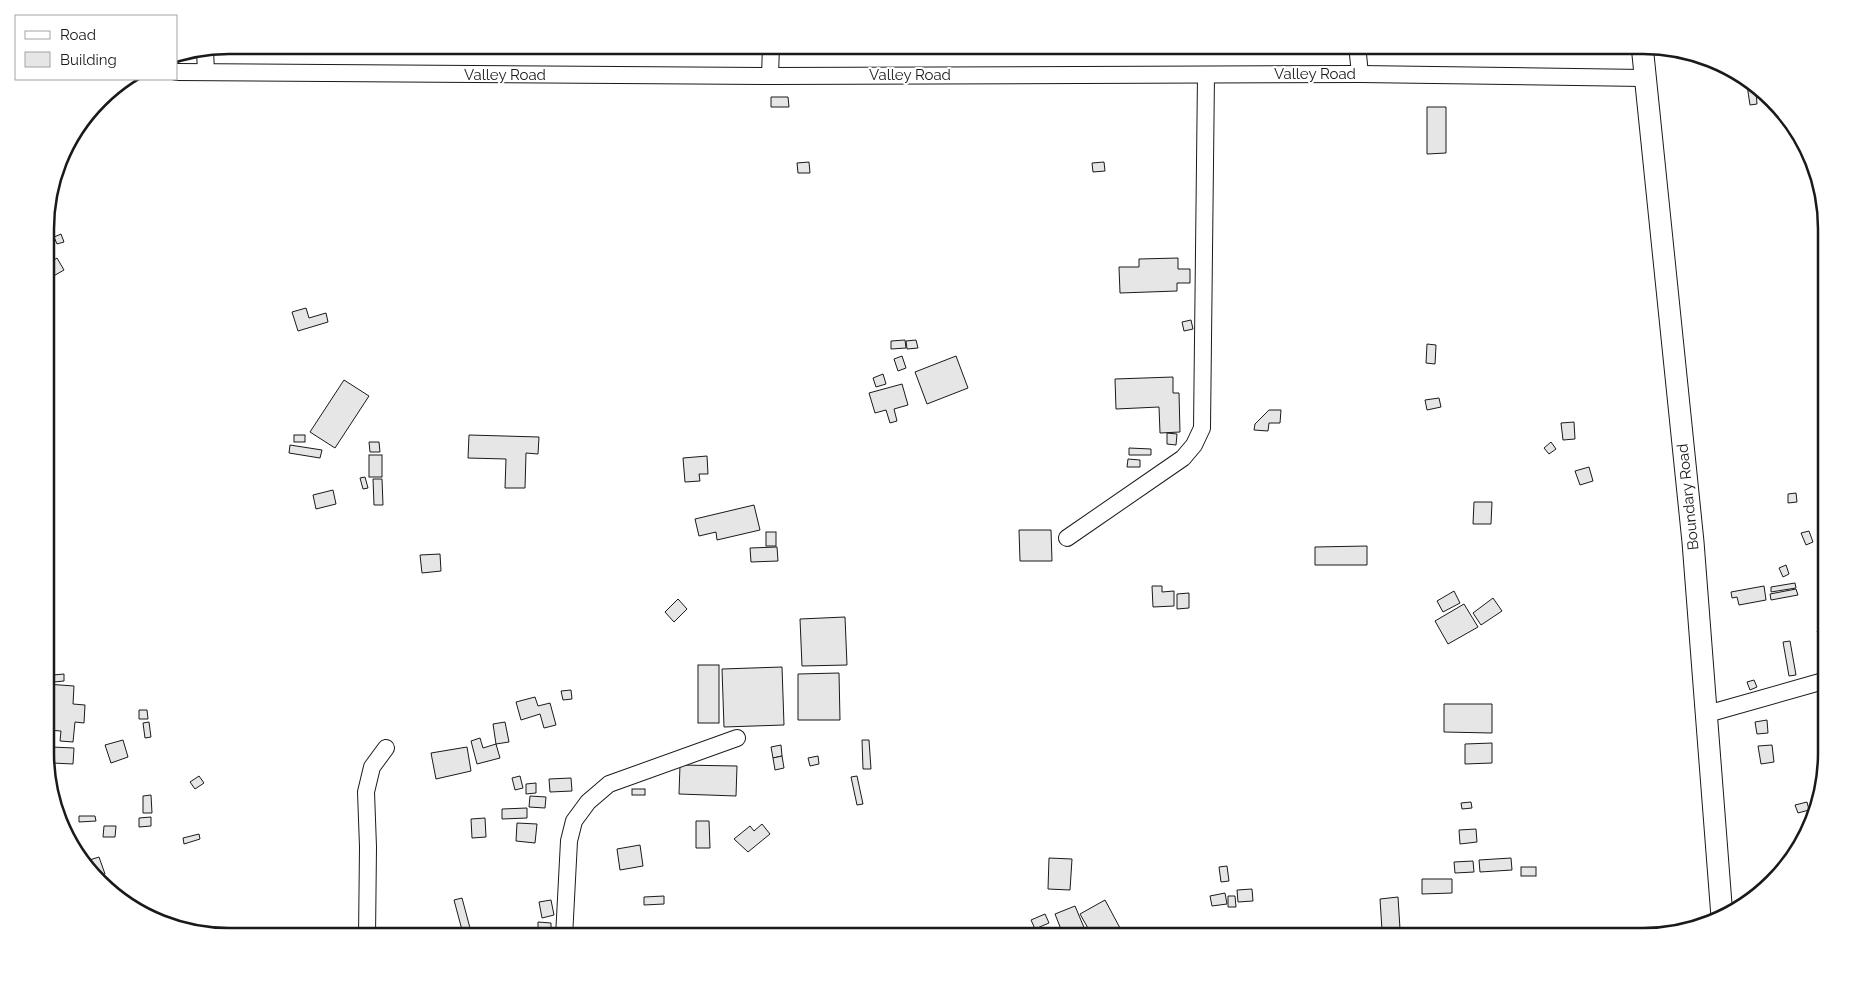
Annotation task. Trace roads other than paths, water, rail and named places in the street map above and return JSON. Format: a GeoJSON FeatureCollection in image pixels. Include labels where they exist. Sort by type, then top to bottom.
{"type":"FeatureCollection","features":[{"type":"Feature","properties":{"kind":"main road","name":"Boundary Road"},"geometry":{"type":"LineString","coordinates":[[1643,54],[1693,542],[1721,910]]}},
{"type":"Feature","properties":{"kind":"street"},"geometry":{"type":"LineString","coordinates":[[770,76],[771,54]]}},
{"type":"Feature","properties":{"kind":"street"},"geometry":{"type":"LineString","coordinates":[[1359,54],[1360,74]]}},
{"type":"Feature","properties":{"kind":"street"},"geometry":{"type":"LineString","coordinates":[[205,56],[206,72]]}},
{"type":"Feature","properties":{"kind":"street","name":"Valley Road"},"geometry":{"type":"LineString","coordinates":[[178,72],[770,76],[1360,74],[1644,78]]}},
{"type":"Feature","properties":{"kind":"street"},"geometry":{"type":"LineString","coordinates":[[1068,538],[1183,458],[1194,445],[1202,428],[1206,75]]}},
{"type":"Feature","properties":{"kind":"street"},"geometry":{"type":"LineString","coordinates":[[1707,714],[1818,683]]}},
{"type":"Feature","properties":{"kind":"street"},"geometry":{"type":"LineString","coordinates":[[564,928],[569,841],[574,821],[588,802],[609,784],[737,738]]}},
{"type":"Feature","properties":{"kind":"street"},"geometry":{"type":"LineString","coordinates":[[367,928],[368,847],[366,792],[372,767],[386,748]]}}]}
